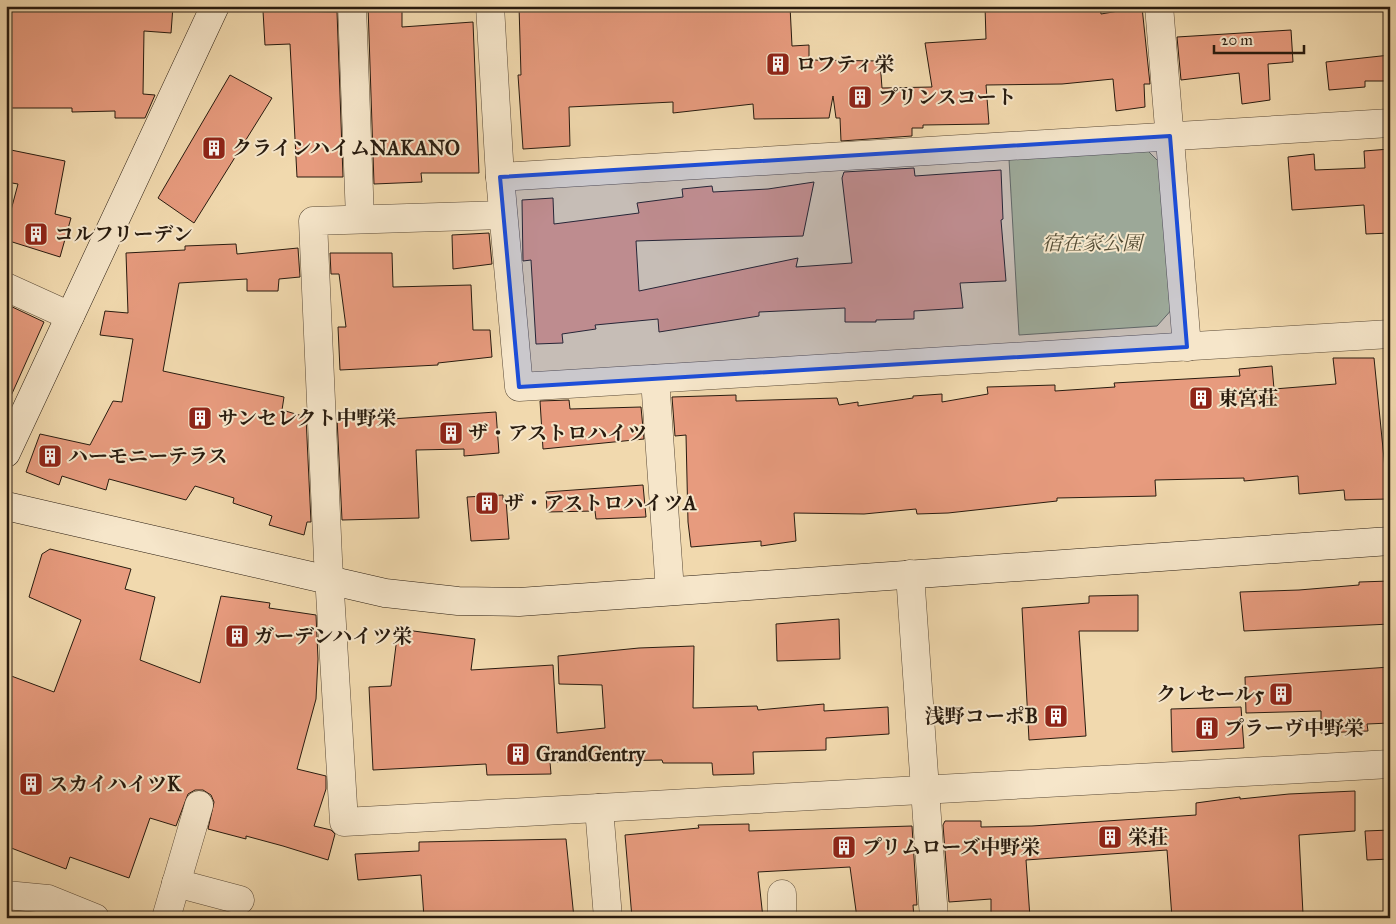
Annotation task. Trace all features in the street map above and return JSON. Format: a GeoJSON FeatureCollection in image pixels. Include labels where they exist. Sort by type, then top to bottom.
{"type":"FeatureCollection","features":[{"type":"Feature","properties":{"kind":"street"},"geometry":{"type":"LineString","coordinates":[[6,453],[215,6]]}},
{"type":"Feature","properties":{"kind":"street"},"geometry":{"type":"LineString","coordinates":[[352,6],[360,219]]}},
{"type":"Feature","properties":{"kind":"street"},"geometry":{"type":"LineString","coordinates":[[490,6],[500,177],[518,387],[1390,334]]}},
{"type":"Feature","properties":{"kind":"street"},"geometry":{"type":"LineString","coordinates":[[1160,6],[1187,346]]}},
{"type":"Feature","properties":{"kind":"street"},"geometry":{"type":"LineString","coordinates":[[500,177],[1390,123]]}},
{"type":"Feature","properties":{"kind":"street"},"geometry":{"type":"LineString","coordinates":[[504,215],[313,220],[329,580],[344,822],[1390,764]]}},
{"type":"Feature","properties":{"kind":"street"},"geometry":{"type":"LineString","coordinates":[[6,287],[70,316]]}},
{"type":"Feature","properties":{"kind":"street"},"geometry":{"type":"LineString","coordinates":[[655,379],[670,591]]}},
{"type":"Feature","properties":{"kind":"street"},"geometry":{"type":"LineString","coordinates":[[6,506],[385,593],[458,601],[519,602],[1390,541]]}},
{"type":"Feature","properties":{"kind":"street"},"geometry":{"type":"LineString","coordinates":[[910,574],[934,918]]}},
{"type":"Feature","properties":{"kind":"street"},"geometry":{"type":"LineString","coordinates":[[166,918],[199,805]]}},
{"type":"Feature","properties":{"kind":"street"},"geometry":{"type":"LineString","coordinates":[[599,808],[608,918]]}},
{"type":"Feature","properties":{"kind":"street"},"geometry":{"type":"LineString","coordinates":[[176,883],[240,900]]}},
{"type":"Feature","properties":{"kind":"street"},"geometry":{"type":"LineString","coordinates":[[6,895],[48,900],[95,918]]}},
{"type":"Feature","properties":{"kind":"highlighted area"},"geometry":{"type":"Polygon","coordinates":[[[1170,136],[1187,347],[519,387],[500,177],[1170,136]]]}},
{"type":"Feature","properties":{"kind":"green space","name":"宿在家公園"},"geometry":{"type":"Polygon","coordinates":[[[1147,150],[1164,167],[1174,307],[1157,326],[1019,335],[1009,159],[1147,150]]]}},
{"type":"Feature","properties":{"kind":"building"},"geometry":{"type":"Polygon","coordinates":[[[6,6],[173,6],[171,33],[144,31],[143,94],[155,95],[145,118],[115,118],[115,111],[72,112],[72,108],[6,108],[6,6]]]}},
{"type":"Feature","properties":{"kind":"building"},"geometry":{"type":"Polygon","coordinates":[[[368,6],[402,6],[402,27],[473,22],[479,173],[421,173],[422,182],[374,184],[368,6]]]}},
{"type":"Feature","properties":{"kind":"building"},"geometry":{"type":"Polygon","coordinates":[[[519,6],[790,6],[792,46],[809,45],[809,60],[880,61],[882,88],[932,87],[925,43],[986,39],[985,6],[1100,6],[1101,14],[1142,7],[1150,84],[1144,84],[1145,107],[1116,111],[1113,79],[1062,84],[986,85],[989,124],[923,125],[923,128],[912,128],[912,136],[841,141],[840,118],[836,118],[833,96],[829,118],[754,119],[753,104],[673,113],[673,102],[569,107],[570,146],[523,149],[518,75],[521,75],[519,6]]]}},
{"type":"Feature","properties":{"kind":"building"},"geometry":{"type":"Polygon","coordinates":[[[263,11],[337,12],[343,177],[297,177],[290,44],[265,45],[263,11]]]}},
{"type":"Feature","properties":{"kind":"building"},"geometry":{"type":"Polygon","coordinates":[[[1291,30],[1293,62],[1268,64],[1270,100],[1242,104],[1239,73],[1181,80],[1177,37],[1291,30]]]}},
{"type":"Feature","properties":{"kind":"building"},"geometry":{"type":"Polygon","coordinates":[[[1390,55],[1390,81],[1365,81],[1365,87],[1329,90],[1326,62],[1390,55]]]}},
{"type":"Feature","properties":{"kind":"building","name":"クラインハイムNAKANO"},"geometry":{"type":"Polygon","coordinates":[[[230,75],[272,98],[194,223],[158,198],[230,75]]]}},
{"type":"Feature","properties":{"kind":"building"},"geometry":{"type":"Polygon","coordinates":[[[6,149],[65,161],[55,214],[71,218],[60,257],[6,240],[6,229],[18,184],[6,182],[6,149]]]}},
{"type":"Feature","properties":{"kind":"building"},"geometry":{"type":"Polygon","coordinates":[[[1390,149],[1390,233],[1366,234],[1364,205],[1292,210],[1288,157],[1314,154],[1315,170],[1365,168],[1364,151],[1390,149]]]}},
{"type":"Feature","properties":{"kind":"building"},"geometry":{"type":"Polygon","coordinates":[[[914,168],[915,176],[1001,170],[1003,219],[1001,220],[1006,281],[960,283],[963,308],[914,311],[914,319],[876,320],[876,322],[845,322],[845,308],[759,312],[759,316],[659,332],[658,319],[595,325],[596,329],[562,334],[563,343],[536,344],[531,260],[523,261],[522,200],[553,198],[554,224],[639,213],[637,203],[683,197],[682,189],[712,186],[713,192],[768,189],[814,182],[803,236],[636,241],[639,291],[798,258],[796,267],[852,263],[842,178],[844,172],[914,168]]]}},
{"type":"Feature","properties":{"kind":"building"},"geometry":{"type":"Polygon","coordinates":[[[489,233],[492,264],[453,269],[452,235],[489,233]]]}},
{"type":"Feature","properties":{"kind":"building"},"geometry":{"type":"Polygon","coordinates":[[[236,244],[237,254],[298,248],[300,277],[279,279],[278,291],[247,291],[247,279],[179,283],[163,371],[284,397],[282,410],[306,417],[311,522],[307,522],[304,535],[269,525],[272,516],[233,503],[234,498],[195,486],[186,500],[109,479],[106,490],[62,476],[59,485],[26,472],[40,434],[90,445],[113,401],[122,402],[133,339],[100,335],[105,311],[128,313],[126,253],[185,250],[185,246],[236,244]]]}},
{"type":"Feature","properties":{"kind":"building"},"geometry":{"type":"Polygon","coordinates":[[[330,253],[392,253],[393,287],[471,285],[473,330],[490,330],[492,357],[438,363],[438,365],[340,370],[338,327],[346,327],[339,274],[331,274],[330,253]]]}},
{"type":"Feature","properties":{"kind":"building"},"geometry":{"type":"Polygon","coordinates":[[[6,304],[44,322],[6,407],[6,304]]]}},
{"type":"Feature","properties":{"kind":"building"},"geometry":{"type":"Polygon","coordinates":[[[1333,358],[1374,358],[1388,499],[1345,500],[1344,490],[1299,494],[1298,476],[1244,481],[1244,478],[1155,480],[1156,496],[1057,498],[1057,501],[948,513],[917,514],[916,509],[864,514],[794,513],[796,541],[761,546],[761,541],[691,547],[688,522],[686,435],[675,436],[672,397],[736,395],[736,401],[837,398],[839,405],[858,402],[858,406],[913,398],[913,396],[942,394],[942,402],[988,394],[987,387],[1055,385],[1055,391],[1115,387],[1114,383],[1240,376],[1239,369],[1272,366],[1274,389],[1336,384],[1333,358]]]}},
{"type":"Feature","properties":{"kind":"building"},"geometry":{"type":"Polygon","coordinates":[[[569,400],[570,409],[641,407],[644,439],[543,449],[540,401],[569,400]]]}},
{"type":"Feature","properties":{"kind":"building"},"geometry":{"type":"Polygon","coordinates":[[[496,412],[499,453],[464,456],[464,449],[416,450],[419,518],[342,520],[337,418],[391,419],[496,412]]]}},
{"type":"Feature","properties":{"kind":"building"},"geometry":{"type":"Polygon","coordinates":[[[643,485],[646,517],[596,519],[595,511],[547,512],[546,492],[643,485]]]}},
{"type":"Feature","properties":{"kind":"building","name":"ザ・アストロハイツA"},"geometry":{"type":"Polygon","coordinates":[[[503,495],[503,500],[506,500],[509,539],[471,541],[467,497],[503,495]]]}},
{"type":"Feature","properties":{"kind":"building"},"geometry":{"type":"Polygon","coordinates":[[[50,549],[131,569],[125,589],[155,597],[140,660],[200,683],[221,596],[270,603],[269,608],[316,615],[318,659],[316,699],[297,769],[326,776],[326,789],[314,826],[331,830],[335,834],[328,860],[246,836],[246,839],[208,829],[214,802],[211,795],[203,790],[195,790],[188,794],[176,826],[150,818],[129,878],[70,857],[66,869],[6,846],[6,674],[54,692],[81,620],[29,597],[42,554],[50,549]]]}},
{"type":"Feature","properties":{"kind":"building"},"geometry":{"type":"Polygon","coordinates":[[[1390,581],[1390,624],[1244,631],[1240,592],[1299,590],[1359,585],[1359,582],[1390,581]]]}},
{"type":"Feature","properties":{"kind":"building"},"geometry":{"type":"Polygon","coordinates":[[[1138,595],[1138,631],[1079,631],[1086,736],[1029,740],[1022,608],[1089,603],[1089,596],[1138,595]]]}},
{"type":"Feature","properties":{"kind":"building"},"geometry":{"type":"Polygon","coordinates":[[[839,619],[840,659],[777,661],[776,624],[839,619]]]}},
{"type":"Feature","properties":{"kind":"building"},"geometry":{"type":"Polygon","coordinates":[[[398,629],[475,639],[471,670],[553,665],[557,733],[605,728],[602,685],[559,684],[558,656],[639,648],[694,646],[693,708],[757,706],[758,710],[824,704],[824,711],[888,707],[889,734],[826,738],[826,750],[753,752],[754,774],[713,775],[712,763],[663,763],[662,760],[550,762],[551,774],[487,775],[486,764],[373,770],[369,687],[391,686],[398,629]]]}},
{"type":"Feature","properties":{"kind":"building"},"geometry":{"type":"Polygon","coordinates":[[[1390,667],[1390,723],[1367,724],[1368,731],[1321,733],[1321,711],[1246,713],[1245,677],[1390,667]]]}},
{"type":"Feature","properties":{"kind":"building","name":"プラーヴ中野栄"},"geometry":{"type":"Polygon","coordinates":[[[1241,707],[1244,748],[1172,752],[1171,709],[1241,707]]]}},
{"type":"Feature","properties":{"kind":"building"},"geometry":{"type":"Polygon","coordinates":[[[1355,791],[1355,831],[1299,835],[1303,914],[1262,918],[1172,918],[1167,850],[1026,860],[1030,918],[991,918],[991,899],[949,902],[943,825],[945,821],[981,821],[981,827],[1032,826],[1196,815],[1196,803],[1240,797],[1240,799],[1289,794],[1355,791]]]}},
{"type":"Feature","properties":{"kind":"building"},"geometry":{"type":"Polygon","coordinates":[[[749,824],[749,831],[912,826],[917,905],[913,905],[914,918],[857,918],[850,867],[758,872],[763,918],[632,918],[625,835],[699,828],[698,825],[749,824]]]}},
{"type":"Feature","properties":{"kind":"building"},"geometry":{"type":"Polygon","coordinates":[[[1390,830],[1390,859],[1367,860],[1365,831],[1390,830]]]}},
{"type":"Feature","properties":{"kind":"building"},"geometry":{"type":"Polygon","coordinates":[[[566,839],[574,918],[424,918],[421,875],[358,880],[355,854],[419,851],[419,842],[566,839]]]}},
{"type":"Feature","properties":{"kind":"place","name":"ロフティ栄"},"geometry":{"type":"Point","coordinates":[778,64]}},
{"type":"Feature","properties":{"kind":"place","name":"プリンスコート"},"geometry":{"type":"Point","coordinates":[860,97]}},
{"type":"Feature","properties":{"kind":"place","name":"クラインハイムNAKANO"},"geometry":{"type":"Point","coordinates":[214,148]}},
{"type":"Feature","properties":{"kind":"place","name":"コルフリーデン"},"geometry":{"type":"Point","coordinates":[36,234]}},
{"type":"Feature","properties":{"kind":"place","name":"東宮荘"},"geometry":{"type":"Point","coordinates":[1201,398]}},
{"type":"Feature","properties":{"kind":"place","name":"サンセレクト中野栄"},"geometry":{"type":"Point","coordinates":[200,418]}},
{"type":"Feature","properties":{"kind":"place","name":"ザ・アストロハイツ"},"geometry":{"type":"Point","coordinates":[451,433]}},
{"type":"Feature","properties":{"kind":"place","name":"ハーモニーテラス"},"geometry":{"type":"Point","coordinates":[50,456]}},
{"type":"Feature","properties":{"kind":"place","name":"ザ・アストロハイツA"},"geometry":{"type":"Point","coordinates":[487,503]}},
{"type":"Feature","properties":{"kind":"place","name":"ガーデンハイツ栄"},"geometry":{"type":"Point","coordinates":[237,636]}},
{"type":"Feature","properties":{"kind":"place","name":"クレセール5"},"geometry":{"type":"Point","coordinates":[1281,694]}},
{"type":"Feature","properties":{"kind":"place","name":"浅野コーポB"},"geometry":{"type":"Point","coordinates":[1056,716]}},
{"type":"Feature","properties":{"kind":"place","name":"プラーヴ中野栄"},"geometry":{"type":"Point","coordinates":[1207,728]}},
{"type":"Feature","properties":{"kind":"place","name":"GrandGentry"},"geometry":{"type":"Point","coordinates":[518,754]}},
{"type":"Feature","properties":{"kind":"place","name":"スカイハイツK"},"geometry":{"type":"Point","coordinates":[31,784]}},
{"type":"Feature","properties":{"kind":"place","name":"栄荘"},"geometry":{"type":"Point","coordinates":[1110,837]}},
{"type":"Feature","properties":{"kind":"place","name":"プリムローズ中野栄"},"geometry":{"type":"Point","coordinates":[844,847]}}]}
